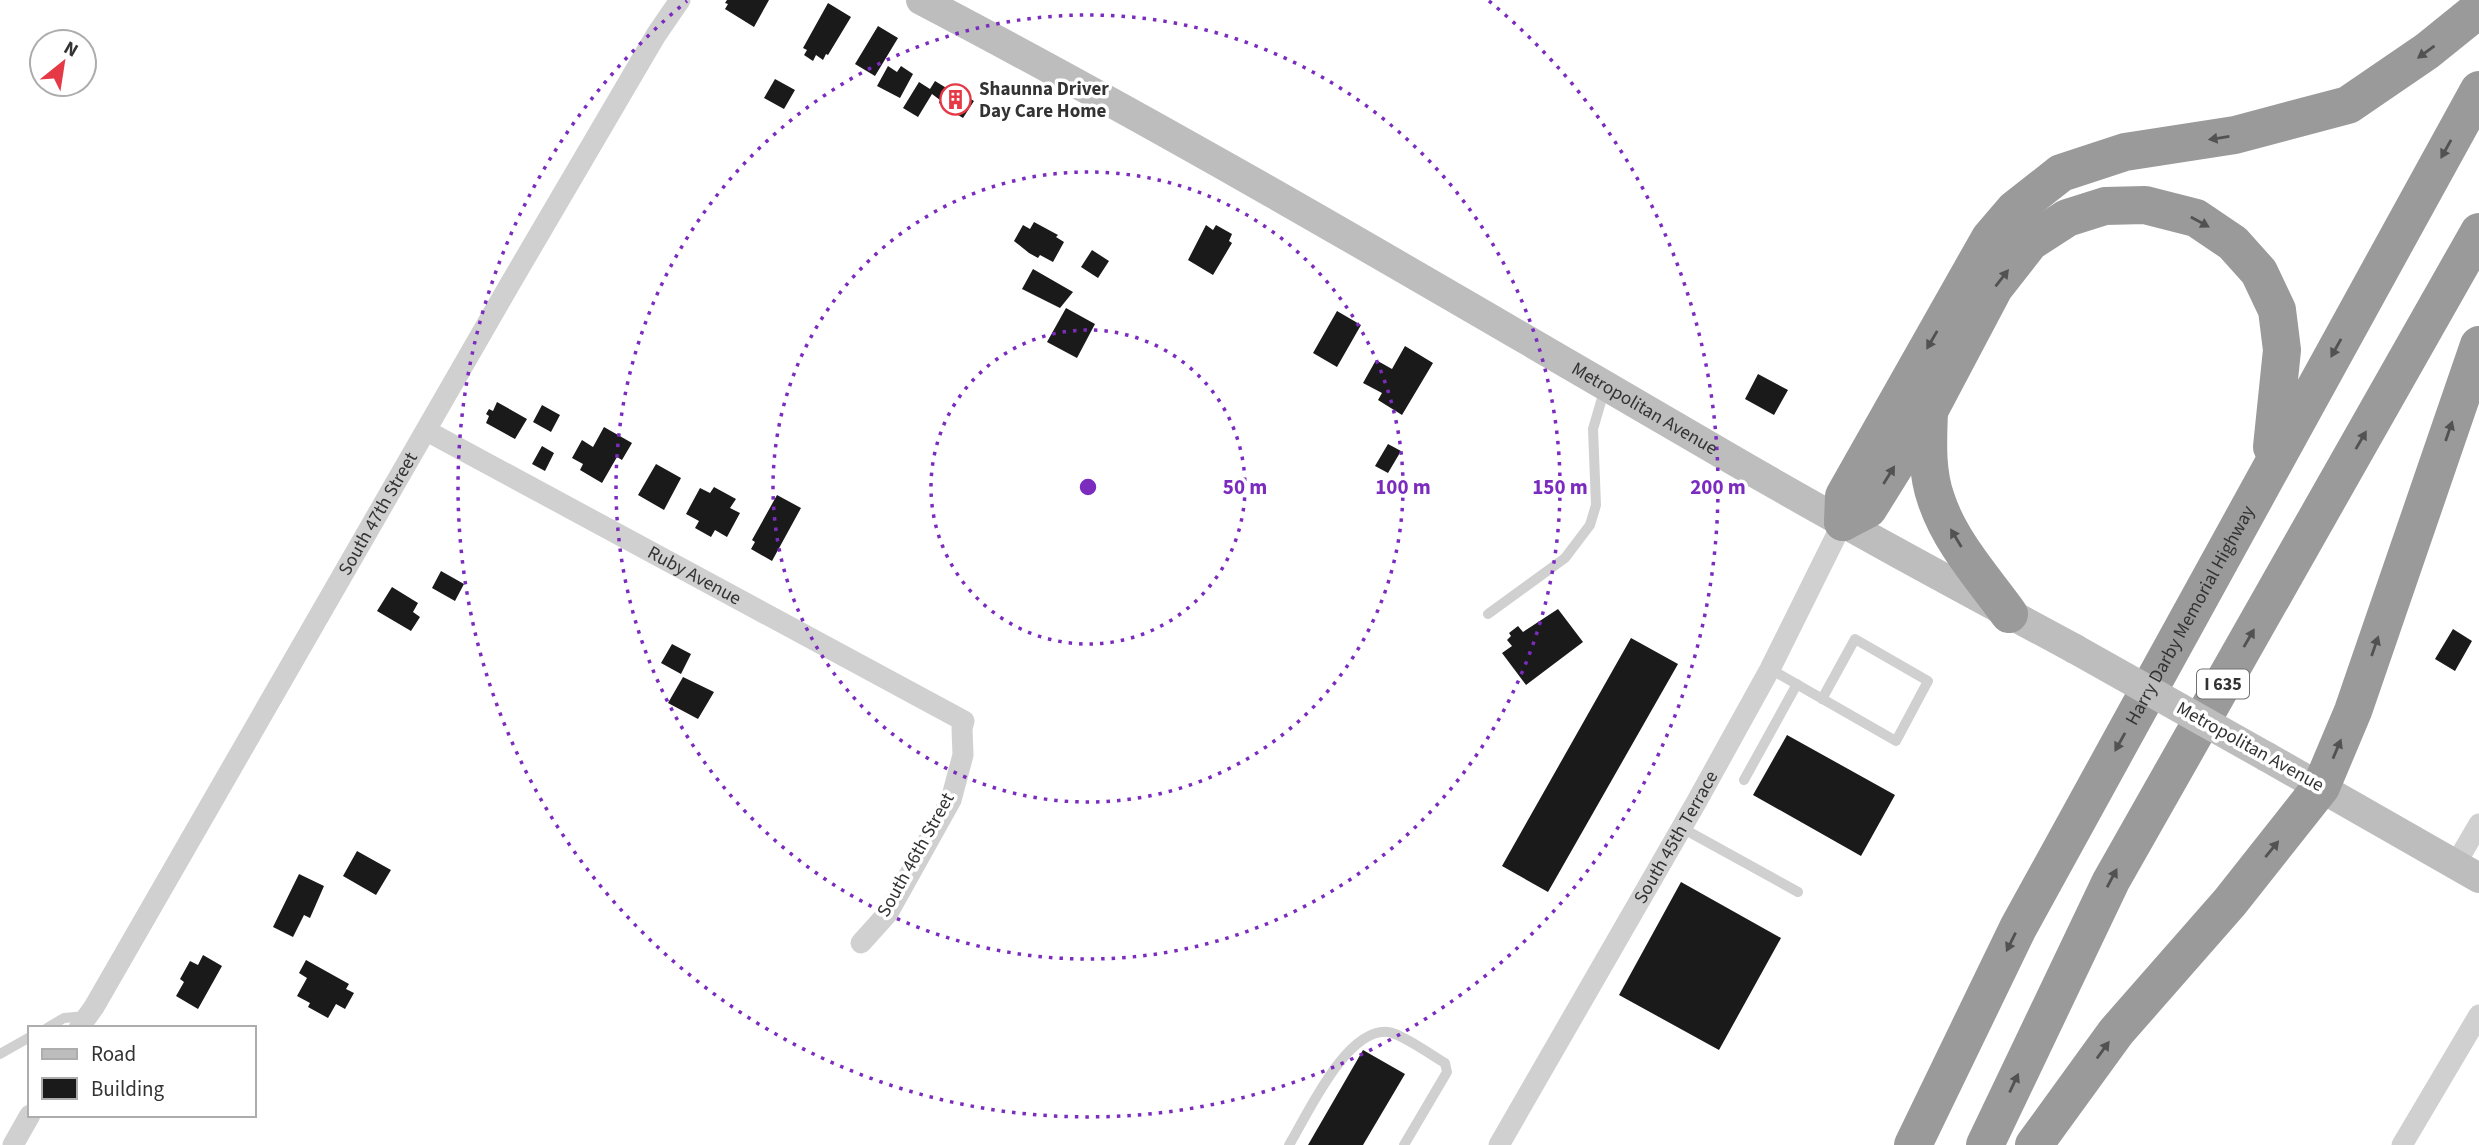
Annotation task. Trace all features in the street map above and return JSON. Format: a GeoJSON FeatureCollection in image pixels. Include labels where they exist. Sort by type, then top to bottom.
{"type":"FeatureCollection","features":[{"type":"Feature","properties":{"kind":"highway"},"geometry":{"type":"LineString","coordinates":[[2270,467],[2282,350],[2277,310],[2259,272],[2233,243],[2196,218],[2145,205],[2105,206],[2067,218],[2030,242],[1994,288],[1929,411],[1868,509],[1843,522],[1844,496],[1990,238],[2014,210],[2061,173],[2125,152],[2235,135],[2348,105],[2427,51],[2479,9]]}},
{"type":"Feature","properties":{"kind":"highway","name":"Harry Darby Memorial Highway"},"geometry":{"type":"LineString","coordinates":[[1913,1145],[2018,928],[2479,89]]}},
{"type":"Feature","properties":{"kind":"highway","name":"I 635"},"geometry":{"type":"LineString","coordinates":[[1985,1145],[2111,881],[2479,232]]}},
{"type":"Feature","properties":{"kind":"highway"},"geometry":{"type":"LineString","coordinates":[[2034,1145],[2116,1032],[2230,902],[2321,787],[2353,711],[2479,345]]}},
{"type":"Feature","properties":{"kind":"highway"},"geometry":{"type":"LineString","coordinates":[[1929,411],[1928,457],[1935,498],[1954,539],[2009,614]]}},
{"type":"Feature","properties":{"kind":"main road","name":"Metropolitan Avenue"},"geometry":{"type":"LineString","coordinates":[[921,0],[1069,79],[1458,298],[1843,522],[2075,649],[2467,871]]}},
{"type":"Feature","properties":{"kind":"street","name":"South 47th Street"},"geometry":{"type":"LineString","coordinates":[[83,1022],[552,213],[656,35],[680,0]]}},
{"type":"Feature","properties":{"kind":"street","name":"Ruby Avenue"},"geometry":{"type":"LineString","coordinates":[[427,431],[964,721]]}},
{"type":"Feature","properties":{"kind":"street","name":"South 45th Terrace"},"geometry":{"type":"LineString","coordinates":[[1499,1145],[1682,828],[1770,669],[1843,522]]}},
{"type":"Feature","properties":{"kind":"street","name":"South 46th Street"},"geometry":{"type":"LineString","coordinates":[[861,943],[888,913],[951,800],[963,755],[964,721]]}},
{"type":"Feature","properties":{"kind":"street"},"geometry":{"type":"LineString","coordinates":[[2467,871],[2479,824]]}},
{"type":"Feature","properties":{"kind":"street"},"geometry":{"type":"LineString","coordinates":[[2402,1145],[2479,1015]]}},
{"type":"Feature","properties":{"kind":"street"},"geometry":{"type":"LineString","coordinates":[[13,1145],[29,1117]]}},
{"type":"Feature","properties":{"kind":"lane"},"geometry":{"type":"LineString","coordinates":[[1488,614],[1565,558],[1590,525],[1597,505],[1593,429],[1606,386]]}},
{"type":"Feature","properties":{"kind":"lane"},"geometry":{"type":"LineString","coordinates":[[1770,669],[1797,684],[1822,699],[1896,741],[1928,681],[1855,639],[1822,699]]}},
{"type":"Feature","properties":{"kind":"lane"},"geometry":{"type":"LineString","coordinates":[[1744,780],[1797,684]]}},
{"type":"Feature","properties":{"kind":"lane"},"geometry":{"type":"LineString","coordinates":[[1682,828],[1798,892]]}},
{"type":"Feature","properties":{"kind":"lane"},"geometry":{"type":"LineString","coordinates":[[50,1026],[64,1018],[83,1022]]}},
{"type":"Feature","properties":{"kind":"lane"},"geometry":{"type":"LineString","coordinates":[[1289,1145],[1335,1067],[1357,1043],[1375,1032],[1391,1032],[1445,1063],[1447,1072],[1404,1145]]}},
{"type":"Feature","properties":{"kind":"lane"},"geometry":{"type":"LineString","coordinates":[[0,1054],[28,1038]]}},
{"type":"Feature","properties":{"kind":"building"},"geometry":{"type":"Polygon","coordinates":[[[727,0],[769,0],[754,27],[725,9],[727,0]]]}},
{"type":"Feature","properties":{"kind":"building"},"geometry":{"type":"Polygon","coordinates":[[[828,3],[851,17],[828,55],[826,54],[823,60],[816,55],[813,61],[804,55],[807,50],[803,48],[828,3]]]}},
{"type":"Feature","properties":{"kind":"building"},"geometry":{"type":"Polygon","coordinates":[[[878,26],[898,38],[875,76],[855,64],[878,26]]]}},
{"type":"Feature","properties":{"kind":"building"},"geometry":{"type":"Polygon","coordinates":[[[888,66],[897,72],[901,66],[913,74],[900,98],[877,86],[888,66]]]}},
{"type":"Feature","properties":{"kind":"building"},"geometry":{"type":"Polygon","coordinates":[[[775,79],[795,90],[784,109],[764,98],[775,79]]]}},
{"type":"Feature","properties":{"kind":"building","name":"Shaunna Driver Day Care Home"},"geometry":{"type":"Polygon","coordinates":[[[935,81],[974,101],[963,118],[939,103],[940,100],[932,94],[918,117],[903,108],[919,82],[930,89],[935,81]]]}},
{"type":"Feature","properties":{"kind":"building"},"geometry":{"type":"Polygon","coordinates":[[[1034,222],[1058,235],[1056,237],[1064,242],[1053,262],[1040,255],[1038,258],[1014,241],[1023,225],[1030,229],[1034,222]]]}},
{"type":"Feature","properties":{"kind":"building"},"geometry":{"type":"Polygon","coordinates":[[[1206,225],[1213,230],[1216,225],[1232,234],[1229,241],[1232,243],[1213,275],[1188,260],[1206,225]]]}},
{"type":"Feature","properties":{"kind":"building"},"geometry":{"type":"Polygon","coordinates":[[[1092,250],[1109,261],[1098,278],[1081,267],[1092,250]]]}},
{"type":"Feature","properties":{"kind":"building"},"geometry":{"type":"Polygon","coordinates":[[[1033,269],[1073,292],[1060,308],[1022,289],[1033,269]]]}},
{"type":"Feature","properties":{"kind":"building"},"geometry":{"type":"Polygon","coordinates":[[[1066,308],[1095,324],[1077,358],[1047,342],[1066,308]]]}},
{"type":"Feature","properties":{"kind":"building"},"geometry":{"type":"Polygon","coordinates":[[[1337,311],[1361,325],[1337,367],[1313,353],[1337,311]]]}},
{"type":"Feature","properties":{"kind":"building"},"geometry":{"type":"Polygon","coordinates":[[[1405,346],[1433,363],[1402,415],[1378,400],[1382,393],[1363,383],[1376,360],[1392,369],[1405,346]]]}},
{"type":"Feature","properties":{"kind":"building"},"geometry":{"type":"Polygon","coordinates":[[[1758,374],[1788,390],[1774,415],[1745,399],[1758,374]]]}},
{"type":"Feature","properties":{"kind":"building"},"geometry":{"type":"Polygon","coordinates":[[[497,402],[527,419],[515,439],[486,423],[489,416],[486,414],[489,409],[493,411],[497,402]]]}},
{"type":"Feature","properties":{"kind":"building"},"geometry":{"type":"Polygon","coordinates":[[[542,405],[560,415],[551,432],[533,422],[542,405]]]}},
{"type":"Feature","properties":{"kind":"building"},"geometry":{"type":"Polygon","coordinates":[[[604,427],[632,443],[622,460],[617,457],[602,483],[580,470],[583,464],[572,458],[582,440],[593,447],[604,427]]]}},
{"type":"Feature","properties":{"kind":"building"},"geometry":{"type":"Polygon","coordinates":[[[1388,444],[1401,451],[1388,473],[1375,466],[1388,444]]]}},
{"type":"Feature","properties":{"kind":"building"},"geometry":{"type":"Polygon","coordinates":[[[542,446],[554,453],[545,471],[532,464],[542,446]]]}},
{"type":"Feature","properties":{"kind":"building"},"geometry":{"type":"Polygon","coordinates":[[[656,464],[681,478],[664,510],[638,495],[656,464]]]}},
{"type":"Feature","properties":{"kind":"building"},"geometry":{"type":"Polygon","coordinates":[[[714,487],[736,499],[730,508],[740,513],[727,537],[715,530],[711,537],[695,528],[699,521],[686,514],[700,488],[710,493],[714,487]]]}},
{"type":"Feature","properties":{"kind":"building"},"geometry":{"type":"Polygon","coordinates":[[[777,495],[801,508],[772,561],[751,549],[755,542],[752,540],[777,495]]]}},
{"type":"Feature","properties":{"kind":"building"},"geometry":{"type":"Polygon","coordinates":[[[441,571],[464,584],[455,601],[432,588],[441,571]]]}},
{"type":"Feature","properties":{"kind":"building"},"geometry":{"type":"Polygon","coordinates":[[[392,587],[418,603],[413,612],[420,617],[411,631],[377,611],[392,587]]]}},
{"type":"Feature","properties":{"kind":"building"},"geometry":{"type":"Polygon","coordinates":[[[1558,609],[1583,642],[1526,685],[1502,653],[1512,646],[1507,640],[1511,636],[1509,633],[1518,626],[1523,632],[1558,609]]]}},
{"type":"Feature","properties":{"kind":"building"},"geometry":{"type":"Polygon","coordinates":[[[2453,629],[2472,641],[2455,671],[2435,659],[2453,629]]]}},
{"type":"Feature","properties":{"kind":"building"},"geometry":{"type":"Polygon","coordinates":[[[1631,638],[1678,664],[1548,892],[1502,866],[1631,638]]]}},
{"type":"Feature","properties":{"kind":"building"},"geometry":{"type":"Polygon","coordinates":[[[672,644],[691,654],[681,674],[661,663],[672,644]]]}},
{"type":"Feature","properties":{"kind":"building"},"geometry":{"type":"Polygon","coordinates":[[[683,677],[714,692],[698,719],[668,703],[683,677]]]}},
{"type":"Feature","properties":{"kind":"building"},"geometry":{"type":"Polygon","coordinates":[[[1787,735],[1895,795],[1861,856],[1753,795],[1787,735]]]}},
{"type":"Feature","properties":{"kind":"building"},"geometry":{"type":"Polygon","coordinates":[[[357,851],[391,870],[376,895],[343,876],[357,851]]]}},
{"type":"Feature","properties":{"kind":"building"},"geometry":{"type":"Polygon","coordinates":[[[299,874],[324,886],[310,918],[304,915],[293,937],[273,927],[299,874]]]}},
{"type":"Feature","properties":{"kind":"building"},"geometry":{"type":"Polygon","coordinates":[[[1681,882],[1781,938],[1719,1050],[1619,995],[1681,882]]]}},
{"type":"Feature","properties":{"kind":"building"},"geometry":{"type":"Polygon","coordinates":[[[203,955],[222,966],[198,1009],[176,996],[184,982],[180,979],[190,961],[198,965],[203,955]]]}},
{"type":"Feature","properties":{"kind":"building"},"geometry":{"type":"Polygon","coordinates":[[[306,960],[349,984],[346,989],[354,993],[345,1009],[336,1004],[328,1018],[308,1007],[310,1003],[297,996],[307,978],[299,973],[306,960]]]}},
{"type":"Feature","properties":{"kind":"building"},"geometry":{"type":"Polygon","coordinates":[[[1363,1050],[1405,1074],[1363,1145],[1308,1145],[1363,1050]]]}},
{"type":"Feature","properties":{"kind":"place","name":"Shaunna Driver Day Care Home"},"geometry":{"type":"Point","coordinates":[956,100]}}]}
